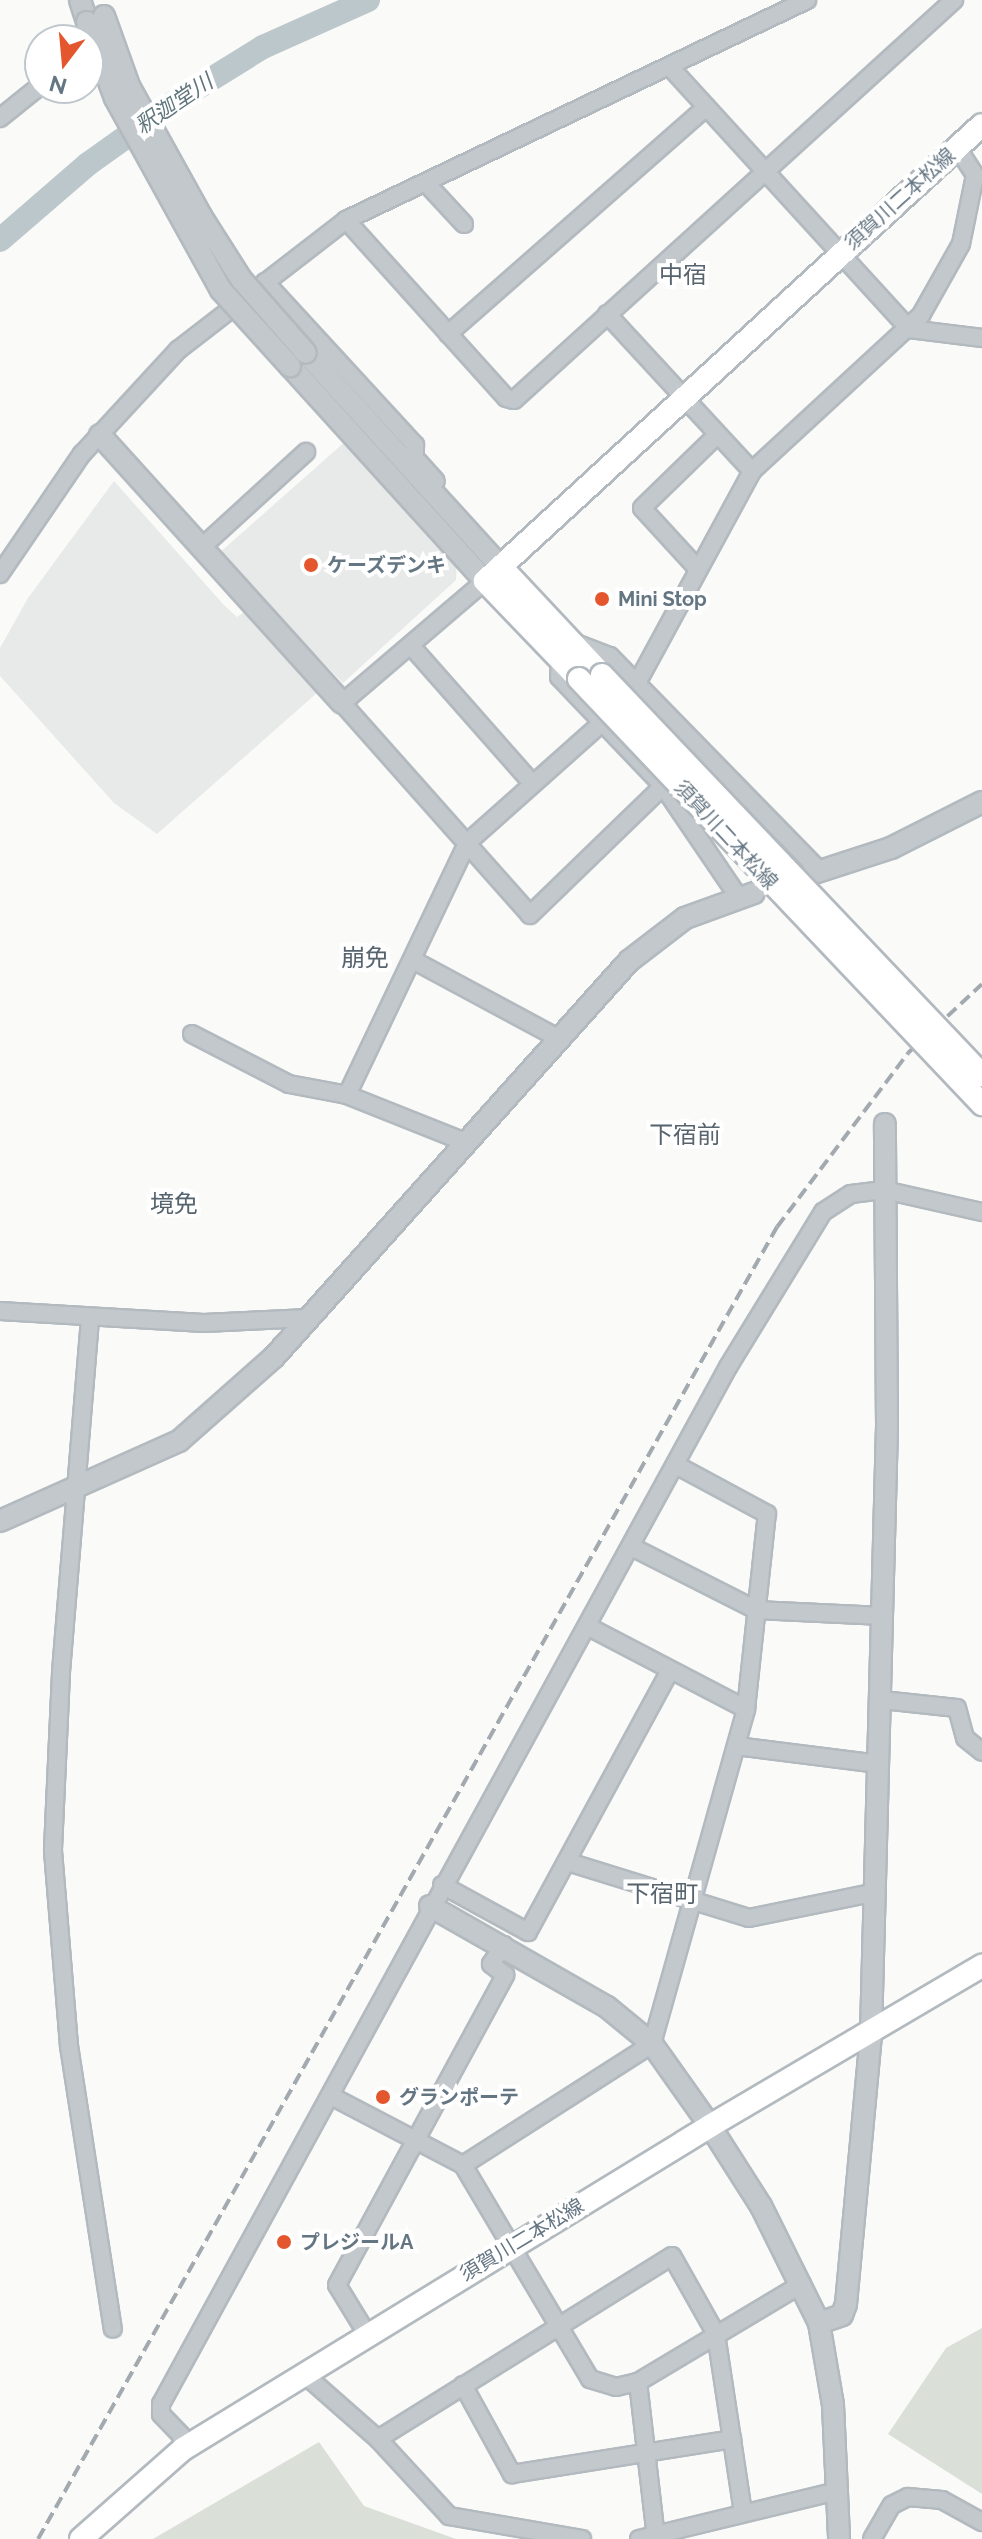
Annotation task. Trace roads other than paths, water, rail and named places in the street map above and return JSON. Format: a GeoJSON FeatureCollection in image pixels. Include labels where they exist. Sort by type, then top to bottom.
{"type":"FeatureCollection","features":[{"type":"Feature","properties":{"kind":"main road","name":"須賀川二本松線"},"geometry":{"type":"LineString","coordinates":[[493,574],[982,125]]}},
{"type":"Feature","properties":{"kind":"main road","name":"須賀川二本松線"},"geometry":{"type":"LineString","coordinates":[[493,574],[534,614],[536,634],[602,675],[982,1075]]}},
{"type":"Feature","properties":{"kind":"main road","name":"須賀川二本松線"},"geometry":{"type":"LineString","coordinates":[[493,574],[564,650],[579,679],[982,1104]]}},
{"type":"Feature","properties":{"kind":"main road","name":"須賀川二本松線"},"geometry":{"type":"LineString","coordinates":[[81,2539],[183,2449],[710,2126],[982,1966]]}},
{"type":"Feature","properties":{"kind":"street"},"geometry":{"type":"LineString","coordinates":[[80,0],[93,24]]}},
{"type":"Feature","properties":{"kind":"street"},"geometry":{"type":"LineString","coordinates":[[0,574],[100,435],[178,350],[346,220],[807,0]]}},
{"type":"Feature","properties":{"kind":"street"},"geometry":{"type":"LineString","coordinates":[[346,220],[506,398],[514,400],[954,0]]}},
{"type":"Feature","properties":{"kind":"street"},"geometry":{"type":"LineString","coordinates":[[104,42],[201,216],[298,359],[493,574]]}},
{"type":"Feature","properties":{"kind":"street"},"geometry":{"type":"LineString","coordinates":[[104,60],[115,98],[221,290],[298,359],[464,527],[493,574]]}},
{"type":"Feature","properties":{"kind":"street"},"geometry":{"type":"LineString","coordinates":[[670,67],[909,329],[982,338]]}},
{"type":"Feature","properties":{"kind":"street"},"geometry":{"type":"LineString","coordinates":[[0,118],[24,99]]}},
{"type":"Feature","properties":{"kind":"street"},"geometry":{"type":"LineString","coordinates":[[448,334],[706,107]]}},
{"type":"Feature","properties":{"kind":"street"},"geometry":{"type":"LineString","coordinates":[[636,685],[752,471],[909,329],[961,244],[975,175],[957,147]]}},
{"type":"Feature","properties":{"kind":"street"},"geometry":{"type":"LineString","coordinates":[[426,183],[464,224]]}},
{"type":"Feature","properties":{"kind":"street"},"geometry":{"type":"LineString","coordinates":[[265,282],[415,445],[415,458],[475,524],[464,527]]}},
{"type":"Feature","properties":{"kind":"street"},"geometry":{"type":"LineString","coordinates":[[607,314],[681,399],[752,471]]}},
{"type":"Feature","properties":{"kind":"street"},"geometry":{"type":"LineString","coordinates":[[100,435],[530,915],[663,786]]}},
{"type":"Feature","properties":{"kind":"street"},"geometry":{"type":"LineString","coordinates":[[697,568],[642,508],[717,435]]}},
{"type":"Feature","properties":{"kind":"street"},"geometry":{"type":"LineString","coordinates":[[202,547],[306,452]]}},
{"type":"Feature","properties":{"kind":"street"},"geometry":{"type":"LineString","coordinates":[[342,703],[412,647],[493,574]]}},
{"type":"Feature","properties":{"kind":"street"},"geometry":{"type":"LineString","coordinates":[[412,647],[531,782]]}},
{"type":"Feature","properties":{"kind":"street"},"geometry":{"type":"LineString","coordinates":[[0,1521],[179,1441],[236,1393],[308,1318],[558,1038],[651,942],[685,918],[747,895],[663,786],[559,677],[564,650],[610,656],[815,873],[916,838],[982,802]]}},
{"type":"Feature","properties":{"kind":"street"},"geometry":{"type":"LineString","coordinates":[[347,1095],[467,843],[531,782],[603,722]]}},
{"type":"Feature","properties":{"kind":"street"},"geometry":{"type":"LineString","coordinates":[[413,960],[558,1038]]}},
{"type":"Feature","properties":{"kind":"street"},"geometry":{"type":"LineString","coordinates":[[192,1034],[289,1084],[347,1095],[465,1142]]}},
{"type":"Feature","properties":{"kind":"street"},"geometry":{"type":"LineString","coordinates":[[819,2323],[842,2315],[846,2304],[871,2033],[872,1893],[882,1700],[889,1283],[884,1190],[885,1124]]}},
{"type":"Feature","properties":{"kind":"street"},"geometry":{"type":"LineString","coordinates":[[183,2449],[181,2435],[161,2414],[161,2404],[331,2096],[430,1906],[589,1627],[760,1311],[823,1212],[851,1194],[884,1190],[982,1212]]}},
{"type":"Feature","properties":{"kind":"street"},"geometry":{"type":"LineString","coordinates":[[0,1311],[90,1319],[204,1323],[308,1318]]}},
{"type":"Feature","properties":{"kind":"street"},"geometry":{"type":"LineString","coordinates":[[90,1319],[74,1489],[53,1851],[69,2046],[113,2329]]}},
{"type":"Feature","properties":{"kind":"street"},"geometry":{"type":"LineString","coordinates":[[463,2165],[652,2044],[746,1709],[767,1514],[676,1465]]}},
{"type":"Feature","properties":{"kind":"street"},"geometry":{"type":"LineString","coordinates":[[632,1547],[756,1610],[883,1616]]}},
{"type":"Feature","properties":{"kind":"street"},"geometry":{"type":"LineString","coordinates":[[589,1627],[669,1672],[746,1709]]}},
{"type":"Feature","properties":{"kind":"street"},"geometry":{"type":"LineString","coordinates":[[442,1885],[528,1932],[669,1672]]}},
{"type":"Feature","properties":{"kind":"street"},"geometry":{"type":"LineString","coordinates":[[882,1700],[957,1708],[965,1738],[982,1752]]}},
{"type":"Feature","properties":{"kind":"street"},"geometry":{"type":"LineString","coordinates":[[736,1746],[879,1764]]}},
{"type":"Feature","properties":{"kind":"street"},"geometry":{"type":"LineString","coordinates":[[568,1862],[690,1903],[749,1918],[872,1893]]}},
{"type":"Feature","properties":{"kind":"street"},"geometry":{"type":"LineString","coordinates":[[430,1906],[573,1983],[652,2044],[710,2126],[761,2206],[819,2323],[833,2405],[839,2539]]}},
{"type":"Feature","properties":{"kind":"street"},"geometry":{"type":"LineString","coordinates":[[367,2334],[337,2285],[505,1975],[491,1964],[504,1945]]}},
{"type":"Feature","properties":{"kind":"street"},"geometry":{"type":"LineString","coordinates":[[331,2096],[463,2165],[510,2248],[562,2325],[590,2379],[616,2387],[638,2382],[802,2284]]}},
{"type":"Feature","properties":{"kind":"street"},"geometry":{"type":"LineString","coordinates":[[378,2439],[672,2256],[716,2334],[743,2513]]}},
{"type":"Feature","properties":{"kind":"street"},"geometry":{"type":"LineString","coordinates":[[304,2374],[378,2439],[449,2516],[582,2539]]}},
{"type":"Feature","properties":{"kind":"street"},"geometry":{"type":"LineString","coordinates":[[638,2382],[645,2453],[647,2538],[838,2491]]}},
{"type":"Feature","properties":{"kind":"street"},"geometry":{"type":"LineString","coordinates":[[463,2385],[512,2474],[732,2439]]}},
{"type":"Feature","properties":{"kind":"street"},"geometry":{"type":"LineString","coordinates":[[872,2539],[892,2505],[908,2497],[942,2500],[982,2522]]}},
{"type":"Feature","properties":{"kind":"waterway","name":"釈迦堂川"},"geometry":{"type":"LineString","coordinates":[[0,240],[88,164],[179,99],[263,47],[368,0]]}},
{"type":"Feature","properties":{"kind":"railway"},"geometry":{"type":"LineString","coordinates":[[38,2539],[777,1227],[908,1053],[982,984]]}},
{"type":"Feature","properties":{"kind":"place","name":"ケーズデンキ"},"geometry":{"type":"Point","coordinates":[311,565]}},
{"type":"Feature","properties":{"kind":"place","name":"Mini Stop"},"geometry":{"type":"Point","coordinates":[602,599]}},
{"type":"Feature","properties":{"kind":"place","name":"グランポーテ"},"geometry":{"type":"Point","coordinates":[383,2097]}},
{"type":"Feature","properties":{"kind":"place","name":"プレジールA"},"geometry":{"type":"Point","coordinates":[284,2242]}},
{"type":"Feature","properties":{"kind":"district","name":"中宿"},"geometry":{"type":"Point","coordinates":[683,275]}},
{"type":"Feature","properties":{"kind":"district","name":"崩免"},"geometry":{"type":"Point","coordinates":[365,958]}},
{"type":"Feature","properties":{"kind":"district","name":"下宿前"},"geometry":{"type":"Point","coordinates":[685,1135]}},
{"type":"Feature","properties":{"kind":"district","name":"境免"},"geometry":{"type":"Point","coordinates":[174,1204]}},
{"type":"Feature","properties":{"kind":"district","name":"下宿町"},"geometry":{"type":"Point","coordinates":[662,1894]}}]}
